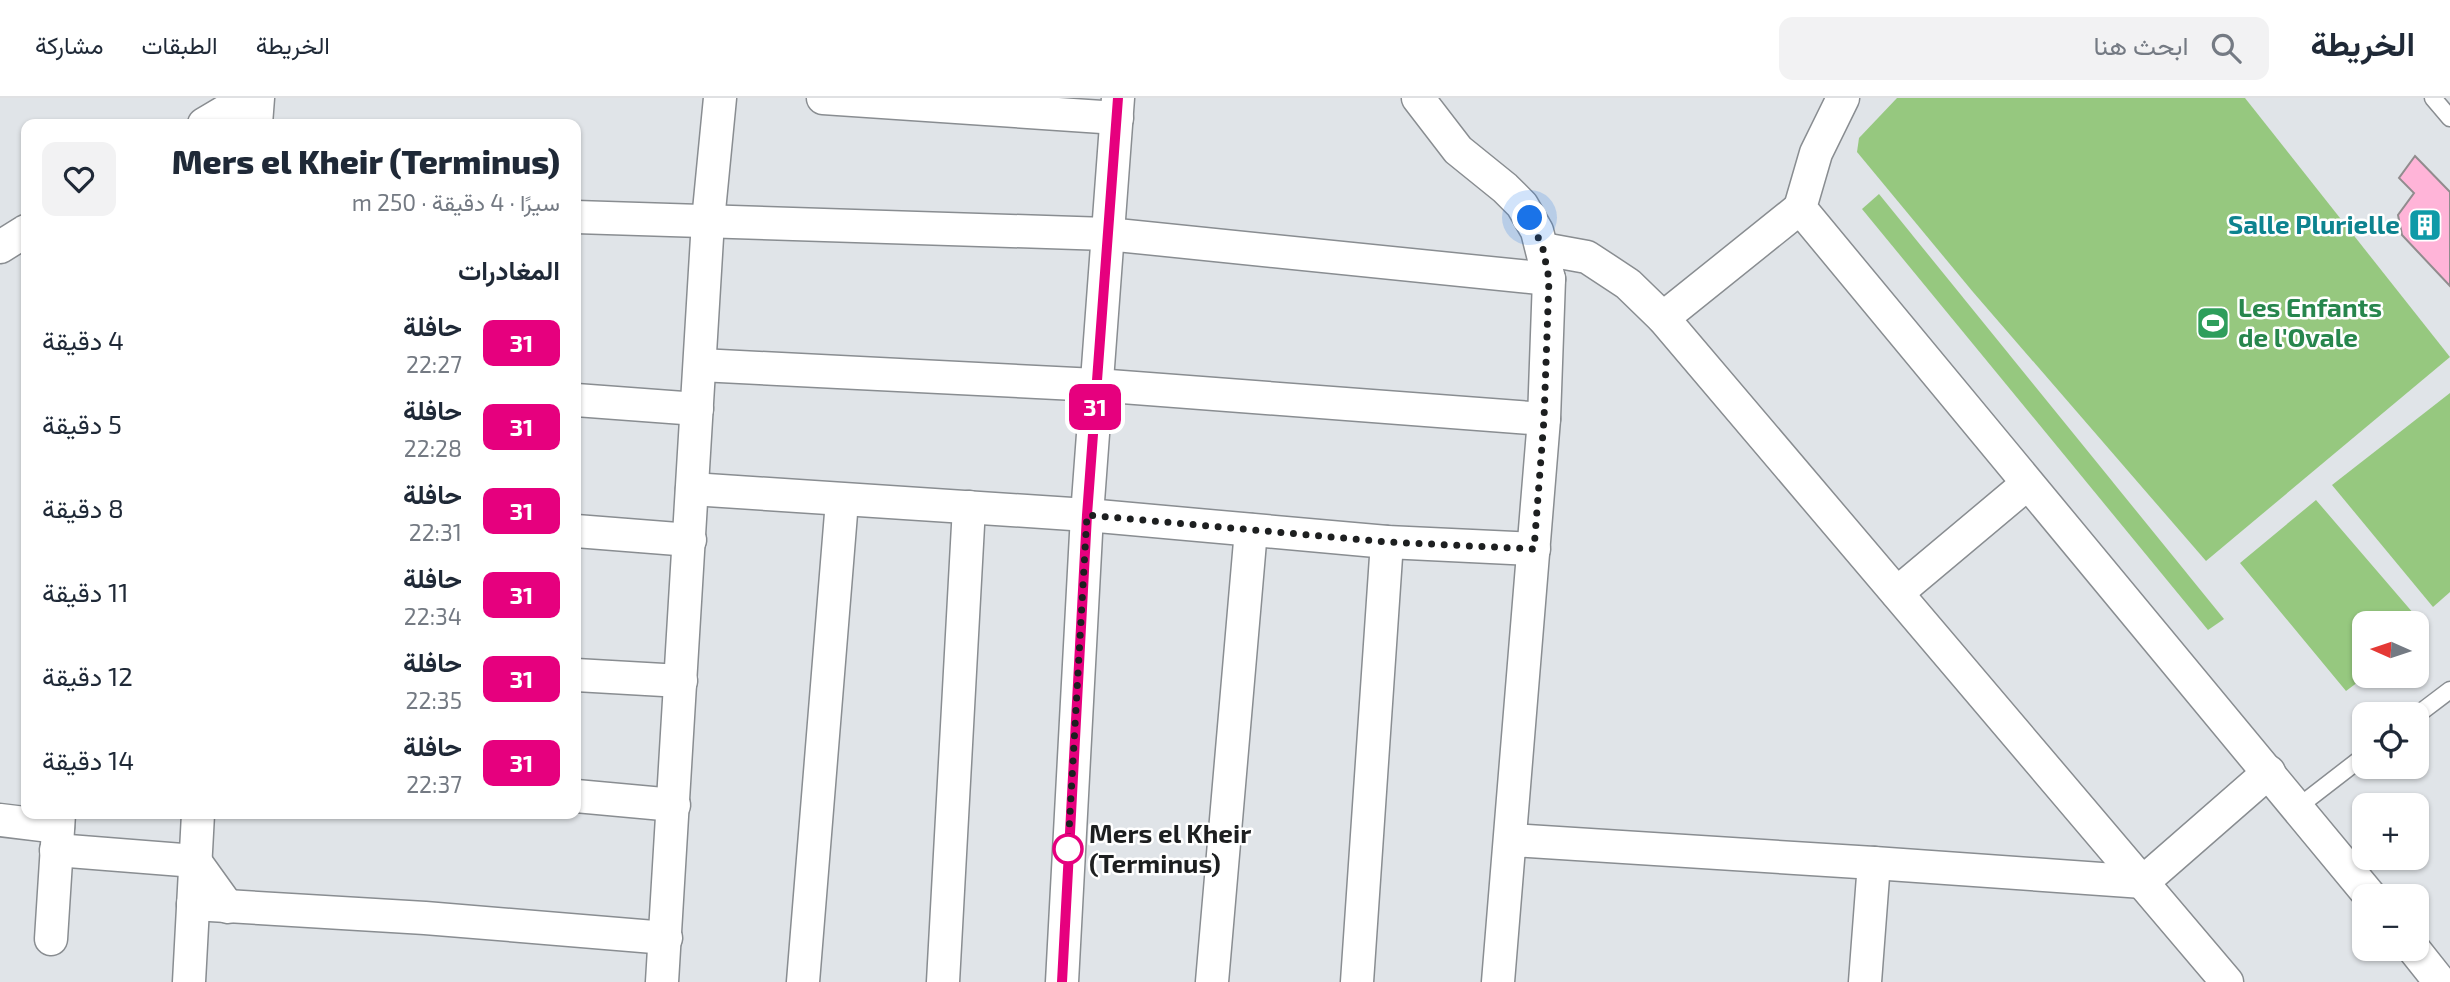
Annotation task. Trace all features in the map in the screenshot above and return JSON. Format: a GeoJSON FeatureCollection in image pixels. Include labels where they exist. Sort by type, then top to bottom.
{"type":"FeatureCollection","features":[{"type":"Feature","properties":{"kind":"street"},"geometry":{"type":"LineString","coordinates":[[212,119],[248,98]]}},
{"type":"Feature","properties":{"kind":"street"},"geometry":{"type":"LineString","coordinates":[[256,119],[258,98]]}},
{"type":"Feature","properties":{"kind":"street"},"geometry":{"type":"LineString","coordinates":[[662,982],[708,221],[720,98]]}},
{"type":"Feature","properties":{"kind":"street"},"geometry":{"type":"LineString","coordinates":[[823,98],[1117,108],[1087,515],[1062,982]]}},
{"type":"Feature","properties":{"kind":"street"},"geometry":{"type":"LineString","coordinates":[[1418,98],[1458,150],[1522,205],[1537,231],[1546,264],[1544,419],[1511,840],[1497,982]]}},
{"type":"Feature","properties":{"kind":"street"},"geometry":{"type":"LineString","coordinates":[[1663,318],[1800,208],[1816,153],[1843,98]]}},
{"type":"Feature","properties":{"kind":"street"},"geometry":{"type":"LineString","coordinates":[[1800,208],[2360,884]]}},
{"type":"Feature","properties":{"kind":"street"},"geometry":{"type":"LineString","coordinates":[[581,218],[1107,234],[1546,264],[1587,257],[1628,284],[1663,318],[2227,982]]}},
{"type":"Feature","properties":{"kind":"street"},"geometry":{"type":"LineString","coordinates":[[0,247],[21,234]]}},
{"type":"Feature","properties":{"kind":"street"},"geometry":{"type":"LineString","coordinates":[[700,365],[1096,385],[1544,419]]}},
{"type":"Feature","properties":{"kind":"street"},"geometry":{"type":"LineString","coordinates":[[581,400],[697,409]]}},
{"type":"Feature","properties":{"kind":"street"},"geometry":{"type":"LineString","coordinates":[[1897,593],[2027,484]]}},
{"type":"Feature","properties":{"kind":"street"},"geometry":{"type":"LineString","coordinates":[[692,489],[1087,515],[1387,542],[1534,549]]}},
{"type":"Feature","properties":{"kind":"street"},"geometry":{"type":"LineString","coordinates":[[803,982],[842,500]]}},
{"type":"Feature","properties":{"kind":"street"},"geometry":{"type":"LineString","coordinates":[[943,982],[969,507]]}},
{"type":"Feature","properties":{"kind":"street"},"geometry":{"type":"LineString","coordinates":[[1212,982],[1251,530]]}},
{"type":"Feature","properties":{"kind":"street"},"geometry":{"type":"LineString","coordinates":[[581,531],[690,540]]}},
{"type":"Feature","properties":{"kind":"street"},"geometry":{"type":"LineString","coordinates":[[1357,982],[1387,542]]}},
{"type":"Feature","properties":{"kind":"street"},"geometry":{"type":"LineString","coordinates":[[581,675],[681,681]]}},
{"type":"Feature","properties":{"kind":"street"},"geometry":{"type":"LineString","coordinates":[[1511,840],[2143,882],[2269,772]]}},
{"type":"Feature","properties":{"kind":"street"},"geometry":{"type":"LineString","coordinates":[[581,796],[674,805]]}},
{"type":"Feature","properties":{"kind":"street"},"geometry":{"type":"LineString","coordinates":[[189,982],[198,819]]}},
{"type":"Feature","properties":{"kind":"street"},"geometry":{"type":"LineString","coordinates":[[0,820],[195,861],[228,907]]}},
{"type":"Feature","properties":{"kind":"street"},"geometry":{"type":"LineString","coordinates":[[51,939],[57,830]]}},
{"type":"Feature","properties":{"kind":"street"},"geometry":{"type":"LineString","coordinates":[[1866,982],[1874,863]]}},
{"type":"Feature","properties":{"kind":"street"},"geometry":{"type":"LineString","coordinates":[[193,904],[425,918],[666,938]]}},
{"type":"Feature","properties":{"kind":"street"},"geometry":{"type":"LineString","coordinates":[[2423,961],[2440,982]]}},
{"type":"Feature","properties":{"kind":"lane"},"geometry":{"type":"LineString","coordinates":[[2433,98],[2450,118]]}},
{"type":"Feature","properties":{"kind":"lane"},"geometry":{"type":"LineString","coordinates":[[2429,706],[2450,690]]}},
{"type":"Feature","properties":{"kind":"lane"},"geometry":{"type":"LineString","coordinates":[[2298,807],[2352,765]]}},
{"type":"Feature","properties":{"kind":"green space","name":"Les Enfants de l'Ovale"},"geometry":{"type":"Polygon","coordinates":[[[1897,98],[2245,98],[2450,357],[2206,561],[1973,292],[1857,152],[1859,138],[1897,98]]]}},
{"type":"Feature","properties":{"kind":"green space"},"geometry":{"type":"Polygon","coordinates":[[[1879,194],[2224,619],[2208,630],[1862,209],[1879,194]]]}},
{"type":"Feature","properties":{"kind":"green space"},"geometry":{"type":"Polygon","coordinates":[[[2450,393],[2450,592],[2433,607],[2332,485],[2450,393]]]}},
{"type":"Feature","properties":{"kind":"green space"},"geometry":{"type":"Polygon","coordinates":[[[2316,500],[2411,611],[2352,611],[2352,686],[2346,691],[2240,563],[2316,500]]]}},
{"type":"Feature","properties":{"kind":"building","name":"Salle Plurielle"},"geometry":{"type":"Polygon","coordinates":[[[2415,156],[2450,192],[2450,286],[2402,235],[2398,215],[2414,193],[2399,178],[2415,156]]]}},
{"type":"Feature","properties":{"kind":"bus line","name":"31"},"geometry":{"type":"LineString","coordinates":[[1062,982],[1087,515],[1118,98]]}},
{"type":"Feature","properties":{"kind":"place","name":"Salle Plurielle"},"geometry":{"type":"Point","coordinates":[2425,225]}},
{"type":"Feature","properties":{"kind":"place","name":"Les Enfants de l'Ovale"},"geometry":{"type":"Point","coordinates":[2213,323]}},
{"type":"Feature","properties":{"kind":"place","name":"Mers el Kheir (Terminus)"},"geometry":{"type":"Point","coordinates":[1068,849]}},
{"type":"Feature","properties":{"kind":"route"},"geometry":{"type":"LineString","coordinates":[[1068,849],[1087,515],[1387,542],[1534,549],[1544,419],[1549,279],[1543,249],[1530,218]]}}]}
